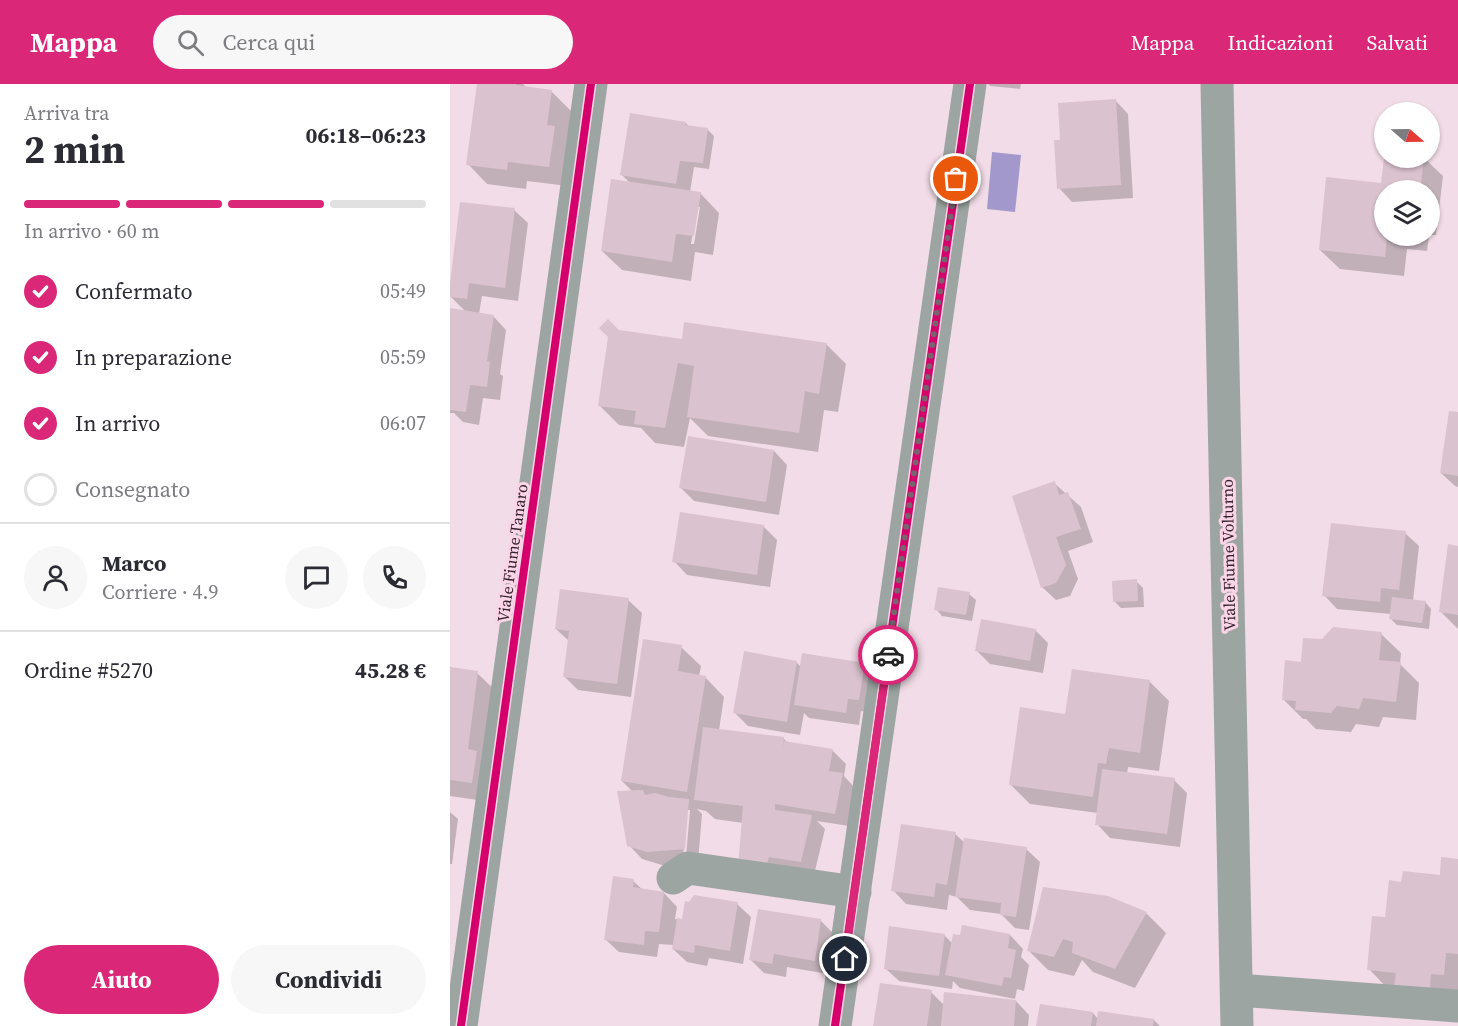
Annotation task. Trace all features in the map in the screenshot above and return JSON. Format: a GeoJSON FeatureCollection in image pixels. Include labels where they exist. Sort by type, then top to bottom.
{"type":"FeatureCollection","features":[{"type":"Feature","properties":{"kind":"street","name":"Viale Fiume Tanaro"},"geometry":{"type":"LineString","coordinates":[[461,1026],[591,84]]}},
{"type":"Feature","properties":{"kind":"street"},"geometry":{"type":"LineString","coordinates":[[835,1026],[970,84]]}},
{"type":"Feature","properties":{"kind":"street","name":"Viale Fiume Volturno"},"geometry":{"type":"LineString","coordinates":[[1217,84],[1237,1026]]}},
{"type":"Feature","properties":{"kind":"street"},"geometry":{"type":"LineString","coordinates":[[673,878],[688,868],[855,892]]}},
{"type":"Feature","properties":{"kind":"street"},"geometry":{"type":"LineString","coordinates":[[1237,990],[1458,1006]]}},
{"type":"Feature","properties":{"kind":"shaded area"},"geometry":{"type":"Polygon","coordinates":[[[992,152],[1021,155],[1015,212],[987,209],[992,152]]]}},
{"type":"Feature","properties":{"kind":"building"},"geometry":{"type":"Polygon","coordinates":[[[477,84],[516,84],[552,90],[547,125],[555,126],[549,167],[508,162],[507,170],[466,165],[477,84]]]}},
{"type":"Feature","properties":{"kind":"building"},"geometry":{"type":"Polygon","coordinates":[[[1116,99],[1121,185],[1057,189],[1054,140],[1060,140],[1058,103],[1116,99]]]}},
{"type":"Feature","properties":{"kind":"building"},"geometry":{"type":"Polygon","coordinates":[[[630,113],[708,128],[703,163],[680,161],[676,184],[620,175],[630,113]]]}},
{"type":"Feature","properties":{"kind":"building"},"geometry":{"type":"Polygon","coordinates":[[[1383,168],[1423,168],[1421,180],[1381,180],[1383,168]]]}},
{"type":"Feature","properties":{"kind":"building"},"geometry":{"type":"Polygon","coordinates":[[[1326,177],[1374,182],[1374,246],[1386,246],[1385,257],[1319,250],[1326,177]]]}},
{"type":"Feature","properties":{"kind":"building"},"geometry":{"type":"Polygon","coordinates":[[[611,179],[701,192],[694,236],[676,234],[672,262],[601,251],[611,179]]]}},
{"type":"Feature","properties":{"kind":"building"},"geometry":{"type":"Polygon","coordinates":[[[460,202],[515,208],[505,288],[469,283],[467,299],[450,297],[460,202]]]}},
{"type":"Feature","properties":{"kind":"building"},"geometry":{"type":"Polygon","coordinates":[[[450,308],[494,315],[487,361],[490,362],[487,387],[470,385],[466,412],[450,410],[450,308]]]}},
{"type":"Feature","properties":{"kind":"building"},"geometry":{"type":"Polygon","coordinates":[[[608,319],[619,330],[682,339],[684,322],[827,343],[819,394],[805,391],[799,433],[687,417],[694,366],[678,363],[665,428],[634,424],[636,411],[598,406],[608,337],[599,328],[608,319]]]}},
{"type":"Feature","properties":{"kind":"building"},"geometry":{"type":"Polygon","coordinates":[[[1449,411],[1458,412],[1458,476],[1440,473],[1449,411]]]}},
{"type":"Feature","properties":{"kind":"building"},"geometry":{"type":"Polygon","coordinates":[[[688,436],[774,450],[766,502],[679,488],[688,436]]]}},
{"type":"Feature","properties":{"kind":"building"},"geometry":{"type":"Polygon","coordinates":[[[1055,481],[1059,495],[1068,492],[1081,529],[1056,537],[1066,565],[1056,583],[1041,588],[1012,496],[1055,481]]]}},
{"type":"Feature","properties":{"kind":"building"},"geometry":{"type":"Polygon","coordinates":[[[680,512],[764,525],[757,575],[672,562],[680,512]]]}},
{"type":"Feature","properties":{"kind":"building"},"geometry":{"type":"Polygon","coordinates":[[[1331,523],[1406,531],[1399,590],[1381,588],[1380,602],[1322,596],[1331,523]]]}},
{"type":"Feature","properties":{"kind":"building"},"geometry":{"type":"Polygon","coordinates":[[[1448,544],[1458,546],[1458,615],[1439,612],[1448,544]]]}},
{"type":"Feature","properties":{"kind":"building"},"geometry":{"type":"Polygon","coordinates":[[[1137,579],[1138,601],[1113,602],[1112,581],[1137,579]]]}},
{"type":"Feature","properties":{"kind":"building"},"geometry":{"type":"Polygon","coordinates":[[[938,587],[970,592],[966,615],[934,610],[938,587]]]}},
{"type":"Feature","properties":{"kind":"building"},"geometry":{"type":"Polygon","coordinates":[[[560,589],[629,598],[617,684],[563,677],[569,631],[555,629],[560,589]]]}},
{"type":"Feature","properties":{"kind":"building"},"geometry":{"type":"Polygon","coordinates":[[[1392,597],[1426,601],[1422,623],[1389,619],[1392,597]]]}},
{"type":"Feature","properties":{"kind":"building"},"geometry":{"type":"Polygon","coordinates":[[[981,619],[1036,629],[1030,661],[975,651],[981,619]]]}},
{"type":"Feature","properties":{"kind":"building"},"geometry":{"type":"Polygon","coordinates":[[[1333,627],[1382,632],[1379,660],[1401,662],[1396,702],[1363,698],[1359,709],[1337,706],[1331,713],[1295,710],[1296,701],[1282,700],[1285,660],[1301,662],[1303,638],[1322,639],[1333,627]]]}},
{"type":"Feature","properties":{"kind":"building"},"geometry":{"type":"Polygon","coordinates":[[[643,639],[682,645],[678,671],[706,676],[687,792],[621,781],[643,639]]]}},
{"type":"Feature","properties":{"kind":"building"},"geometry":{"type":"Polygon","coordinates":[[[744,651],[797,661],[787,722],[733,713],[744,651]]]}},
{"type":"Feature","properties":{"kind":"building"},"geometry":{"type":"Polygon","coordinates":[[[802,653],[865,663],[859,700],[848,699],[846,713],[794,705],[802,653]]]}},
{"type":"Feature","properties":{"kind":"building"},"geometry":{"type":"Polygon","coordinates":[[[450,667],[478,671],[468,749],[477,751],[472,783],[450,780],[450,667]]]}},
{"type":"Feature","properties":{"kind":"building"},"geometry":{"type":"Polygon","coordinates":[[[1072,669],[1150,680],[1140,753],[1109,748],[1106,764],[1098,763],[1093,797],[1009,785],[1020,707],[1065,714],[1072,669]]]}},
{"type":"Feature","properties":{"kind":"building"},"geometry":{"type":"Polygon","coordinates":[[[703,727],[784,737],[783,749],[784,741],[833,749],[829,771],[843,773],[835,814],[775,804],[775,810],[812,815],[801,862],[769,857],[765,870],[738,867],[743,806],[694,800],[703,727]]]}},
{"type":"Feature","properties":{"kind":"building"},"geometry":{"type":"Polygon","coordinates":[[[1102,769],[1175,778],[1167,834],[1095,825],[1102,769]]]}},
{"type":"Feature","properties":{"kind":"building"},"geometry":{"type":"Polygon","coordinates":[[[643,790],[645,795],[655,793],[689,799],[685,849],[647,852],[627,846],[617,791],[643,790]]]}},
{"type":"Feature","properties":{"kind":"building"},"geometry":{"type":"Polygon","coordinates":[[[901,824],[956,832],[947,885],[936,883],[934,897],[891,891],[901,824]]]}},
{"type":"Feature","properties":{"kind":"building"},"geometry":{"type":"Polygon","coordinates":[[[964,838],[1027,847],[1016,917],[1000,915],[1001,903],[955,897],[964,838]]]}},
{"type":"Feature","properties":{"kind":"building"},"geometry":{"type":"Polygon","coordinates":[[[1441,857],[1458,859],[1458,954],[1446,953],[1444,975],[1431,974],[1430,989],[1394,986],[1396,973],[1367,970],[1372,916],[1385,917],[1389,880],[1401,882],[1403,871],[1440,875],[1441,857]]]}},
{"type":"Feature","properties":{"kind":"building"},"geometry":{"type":"Polygon","coordinates":[[[613,876],[634,879],[633,887],[664,892],[659,932],[645,931],[644,945],[604,940],[613,876]]]}},
{"type":"Feature","properties":{"kind":"building"},"geometry":{"type":"Polygon","coordinates":[[[1043,887],[1108,896],[1147,912],[1115,969],[1072,953],[1073,942],[1063,939],[1054,957],[1027,951],[1043,887]]]}},
{"type":"Feature","properties":{"kind":"building"},"geometry":{"type":"Polygon","coordinates":[[[694,895],[738,902],[730,951],[695,945],[694,953],[672,949],[677,918],[682,919],[685,901],[689,902],[694,895]]]}},
{"type":"Feature","properties":{"kind":"building"},"geometry":{"type":"Polygon","coordinates":[[[758,909],[821,919],[815,961],[774,954],[772,964],[749,960],[758,909]]]}},
{"type":"Feature","properties":{"kind":"building"},"geometry":{"type":"Polygon","coordinates":[[[962,925],[1010,934],[1008,948],[1016,950],[1011,978],[1004,977],[1002,986],[945,975],[953,934],[960,935],[962,925]]]}},
{"type":"Feature","properties":{"kind":"building"},"geometry":{"type":"Polygon","coordinates":[[[889,926],[945,934],[939,976],[884,969],[889,926]]]}},
{"type":"Feature","properties":{"kind":"building"},"geometry":{"type":"Polygon","coordinates":[[[880,983],[932,990],[927,1026],[873,1026],[880,983]]]}},
{"type":"Feature","properties":{"kind":"building"},"geometry":{"type":"Polygon","coordinates":[[[944,992],[1016,1000],[1014,1026],[941,1026],[944,992]]]}},
{"type":"Feature","properties":{"kind":"building"},"geometry":{"type":"Polygon","coordinates":[[[1040,1004],[1093,1012],[1091,1026],[1036,1026],[1040,1004]]]}},
{"type":"Feature","properties":{"kind":"building"},"geometry":{"type":"Polygon","coordinates":[[[1098,1011],[1154,1019],[1153,1026],[1096,1026],[1098,1011]]]}},
{"type":"Feature","properties":{"kind":"cycle path"},"geometry":{"type":"LineString","coordinates":[[461,1026],[591,84]]}},
{"type":"Feature","properties":{"kind":"cycle path"},"geometry":{"type":"LineString","coordinates":[[835,1026],[970,84]]}},
{"type":"Feature","properties":{"kind":"way so far"},"geometry":{"type":"LineString","coordinates":[[888,655],[956,179]]}},
{"type":"Feature","properties":{"kind":"route"},"geometry":{"type":"LineString","coordinates":[[845,959],[888,655]]}}]}
